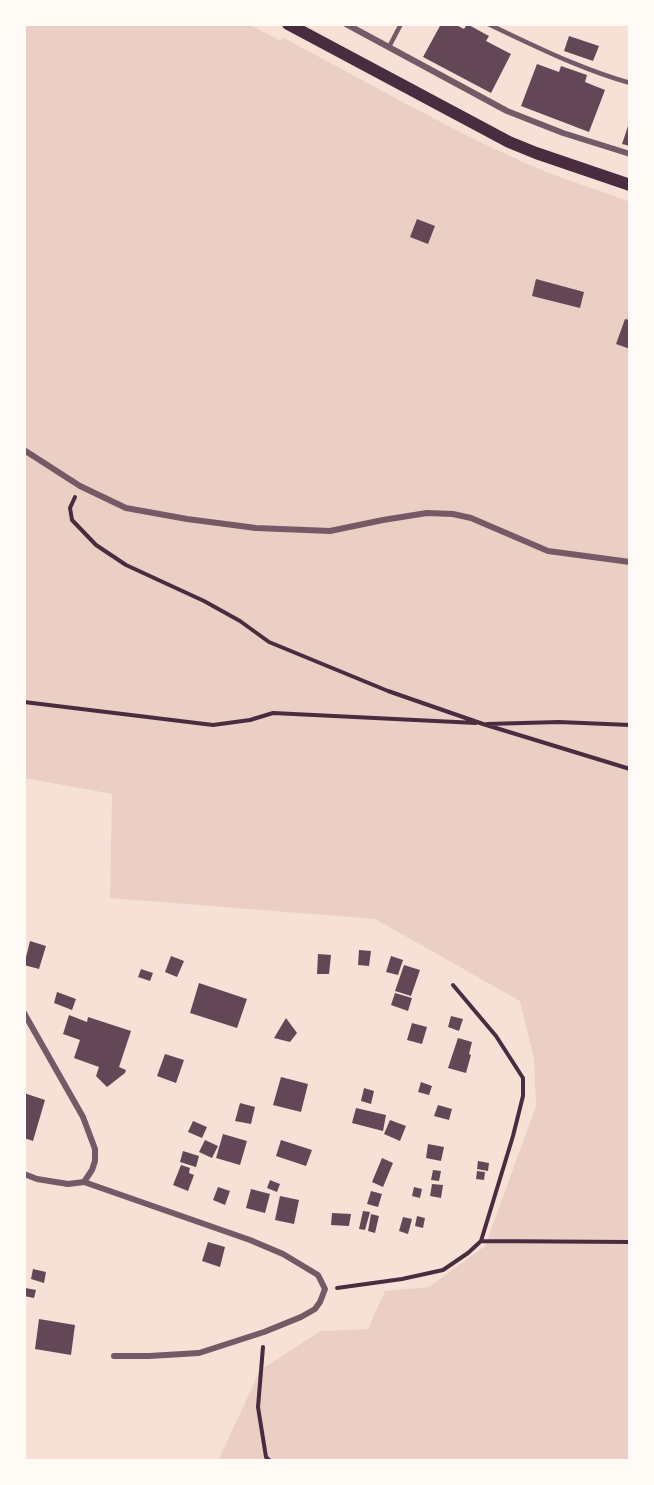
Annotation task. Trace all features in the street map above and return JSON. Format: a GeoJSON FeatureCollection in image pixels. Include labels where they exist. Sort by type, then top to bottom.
{"type":"FeatureCollection","features":[{"type":"Feature","properties":{"kind":"main road"},"geometry":{"type":"LineString","coordinates":[[288,24],[509,142],[630,185]]}},
{"type":"Feature","properties":{"kind":"street"},"geometry":{"type":"LineString","coordinates":[[346,24],[507,111],[563,133],[630,154]]}},
{"type":"Feature","properties":{"kind":"street"},"geometry":{"type":"LineString","coordinates":[[24,450],[80,486],[126,508],[256,528],[330,531],[427,513],[453,514],[471,518],[548,550],[630,562]]}},
{"type":"Feature","properties":{"kind":"street"},"geometry":{"type":"LineString","coordinates":[[24,1013],[83,1117],[95,1149],[92,1170],[84,1182]]}},
{"type":"Feature","properties":{"kind":"street"},"geometry":{"type":"LineString","coordinates":[[24,1174],[37,1179],[68,1184],[84,1182],[250,1240],[283,1254],[318,1275],[325,1289],[315,1309],[264,1332],[199,1353],[114,1356]]}},
{"type":"Feature","properties":{"kind":"lane"},"geometry":{"type":"LineString","coordinates":[[389,47],[401,24]]}},
{"type":"Feature","properties":{"kind":"lane"},"geometry":{"type":"LineString","coordinates":[[488,24],[559,58],[601,75],[630,83]]}},
{"type":"Feature","properties":{"kind":"path"},"geometry":{"type":"LineString","coordinates":[[80,486],[70,508],[72,520],[96,545],[126,566],[204,601],[240,621],[269,642],[388,691],[483,724],[630,769]]}},
{"type":"Feature","properties":{"kind":"path"},"geometry":{"type":"LineString","coordinates":[[24,702],[213,725],[250,720],[273,712],[483,724],[559,722],[630,725]]}},
{"type":"Feature","properties":{"kind":"path"},"geometry":{"type":"LineString","coordinates":[[325,1289],[402,1279],[443,1270],[481,1241],[523,1096],[523,1078],[496,1036],[453,985]]}},
{"type":"Feature","properties":{"kind":"path"},"geometry":{"type":"LineString","coordinates":[[481,1241],[630,1242]]}},
{"type":"Feature","properties":{"kind":"path"},"geometry":{"type":"LineString","coordinates":[[264,1332],[258,1407],[266,1457],[270,1461]]}},
{"type":"Feature","properties":{"kind":"shaded area"},"geometry":{"type":"Polygon","coordinates":[[[24,24],[248,24],[281,41],[282,37],[492,148],[549,173],[630,202],[630,1461],[218,1461],[260,1370],[321,1331],[368,1329],[385,1291],[429,1287],[485,1246],[536,1106],[534,1059],[520,1001],[375,919],[110,898],[112,794],[24,778],[24,24]]]}},
{"type":"Feature","properties":{"kind":"building"},"geometry":{"type":"Polygon","coordinates":[[[441,24],[454,24],[464,29],[467,24],[489,36],[486,41],[511,54],[491,93],[423,57],[441,24]]]}},
{"type":"Feature","properties":{"kind":"building"},"geometry":{"type":"Polygon","coordinates":[[[569,36],[599,46],[593,61],[564,51],[569,36]]]}},
{"type":"Feature","properties":{"kind":"building"},"geometry":{"type":"Polygon","coordinates":[[[537,64],[559,72],[561,66],[587,75],[585,82],[605,90],[589,132],[521,106],[537,64]]]}},
{"type":"Feature","properties":{"kind":"building"},"geometry":{"type":"Polygon","coordinates":[[[630,120],[630,146],[622,144],[630,120]]]}},
{"type":"Feature","properties":{"kind":"building"},"geometry":{"type":"Polygon","coordinates":[[[417,219],[435,226],[428,244],[410,237],[417,219]]]}},
{"type":"Feature","properties":{"kind":"building"},"geometry":{"type":"Polygon","coordinates":[[[536,279],[584,292],[580,308],[532,296],[536,279]]]}},
{"type":"Feature","properties":{"kind":"building"},"geometry":{"type":"Polygon","coordinates":[[[625,319],[630,320],[630,349],[616,344],[625,319]]]}},
{"type":"Feature","properties":{"kind":"building"},"geometry":{"type":"Polygon","coordinates":[[[30,941],[46,946],[39,969],[24,965],[30,941]]]}},
{"type":"Feature","properties":{"kind":"building"},"geometry":{"type":"Polygon","coordinates":[[[359,950],[371,951],[369,966],[358,965],[359,950]]]}},
{"type":"Feature","properties":{"kind":"building"},"geometry":{"type":"Polygon","coordinates":[[[318,954],[331,955],[329,974],[317,974],[318,954]]]}},
{"type":"Feature","properties":{"kind":"building"},"geometry":{"type":"Polygon","coordinates":[[[171,956],[184,961],[177,977],[165,972],[171,956]]]}},
{"type":"Feature","properties":{"kind":"building"},"geometry":{"type":"Polygon","coordinates":[[[391,956],[403,960],[398,975],[386,972],[391,956]]]}},
{"type":"Feature","properties":{"kind":"building"},"geometry":{"type":"Polygon","coordinates":[[[404,965],[420,970],[411,996],[395,991],[404,965]]]}},
{"type":"Feature","properties":{"kind":"building"},"geometry":{"type":"Polygon","coordinates":[[[141,969],[153,973],[150,981],[138,977],[141,969]]]}},
{"type":"Feature","properties":{"kind":"building"},"geometry":{"type":"Polygon","coordinates":[[[199,983],[247,999],[237,1028],[190,1013],[199,983]]]}},
{"type":"Feature","properties":{"kind":"building"},"geometry":{"type":"Polygon","coordinates":[[[57,992],[76,999],[72,1010],[54,1003],[57,992]]]}},
{"type":"Feature","properties":{"kind":"building"},"geometry":{"type":"Polygon","coordinates":[[[395,993],[412,998],[408,1011],[391,1005],[395,993]]]}},
{"type":"Feature","properties":{"kind":"building"},"geometry":{"type":"Polygon","coordinates":[[[69,1015],[87,1022],[88,1017],[131,1031],[119,1067],[126,1070],[125,1073],[107,1087],[96,1076],[99,1067],[74,1058],[80,1040],[63,1034],[69,1015]]]}},
{"type":"Feature","properties":{"kind":"building"},"geometry":{"type":"Polygon","coordinates":[[[451,1016],[463,1019],[459,1031],[448,1027],[451,1016]]]}},
{"type":"Feature","properties":{"kind":"building"},"geometry":{"type":"Polygon","coordinates":[[[286,1018],[297,1033],[290,1042],[274,1038],[286,1018]]]}},
{"type":"Feature","properties":{"kind":"building"},"geometry":{"type":"Polygon","coordinates":[[[412,1023],[427,1027],[422,1044],[407,1040],[412,1023]]]}},
{"type":"Feature","properties":{"kind":"building"},"geometry":{"type":"Polygon","coordinates":[[[458,1038],[472,1042],[466,1073],[448,1068],[458,1038]]]}},
{"type":"Feature","properties":{"kind":"building"},"geometry":{"type":"Polygon","coordinates":[[[165,1054],[184,1060],[176,1083],[157,1076],[165,1054]]]}},
{"type":"Feature","properties":{"kind":"building"},"geometry":{"type":"Polygon","coordinates":[[[281,1077],[308,1084],[301,1112],[273,1105],[281,1077]]]}},
{"type":"Feature","properties":{"kind":"building"},"geometry":{"type":"Polygon","coordinates":[[[421,1082],[432,1086],[429,1095],[418,1092],[421,1082]]]}},
{"type":"Feature","properties":{"kind":"building"},"geometry":{"type":"Polygon","coordinates":[[[364,1088],[374,1091],[371,1104],[361,1101],[364,1088]]]}},
{"type":"Feature","properties":{"kind":"building"},"geometry":{"type":"Polygon","coordinates":[[[24,1093],[45,1100],[33,1141],[24,1138],[24,1093]]]}},
{"type":"Feature","properties":{"kind":"building"},"geometry":{"type":"Polygon","coordinates":[[[240,1103],[255,1107],[251,1124],[235,1121],[240,1103]]]}},
{"type":"Feature","properties":{"kind":"building"},"geometry":{"type":"Polygon","coordinates":[[[438,1105],[452,1109],[449,1120],[434,1116],[438,1105]]]}},
{"type":"Feature","properties":{"kind":"building"},"geometry":{"type":"Polygon","coordinates":[[[356,1108],[386,1115],[383,1131],[352,1123],[356,1108]]]}},
{"type":"Feature","properties":{"kind":"building"},"geometry":{"type":"Polygon","coordinates":[[[390,1120],[406,1126],[400,1141],[384,1134],[390,1120]]]}},
{"type":"Feature","properties":{"kind":"building"},"geometry":{"type":"Polygon","coordinates":[[[193,1121],[207,1127],[202,1138],[188,1132],[193,1121]]]}},
{"type":"Feature","properties":{"kind":"building"},"geometry":{"type":"Polygon","coordinates":[[[223,1134],[247,1141],[240,1165],[216,1158],[223,1134]]]}},
{"type":"Feature","properties":{"kind":"building"},"geometry":{"type":"Polygon","coordinates":[[[205,1140],[218,1146],[212,1158],[199,1152],[205,1140]]]}},
{"type":"Feature","properties":{"kind":"building"},"geometry":{"type":"Polygon","coordinates":[[[281,1140],[312,1150],[306,1166],[276,1156],[281,1140]]]}},
{"type":"Feature","properties":{"kind":"building"},"geometry":{"type":"Polygon","coordinates":[[[428,1144],[444,1147],[441,1161],[426,1158],[428,1144]]]}},
{"type":"Feature","properties":{"kind":"building"},"geometry":{"type":"Polygon","coordinates":[[[183,1151],[199,1156],[196,1167],[180,1162],[183,1151]]]}},
{"type":"Feature","properties":{"kind":"building"},"geometry":{"type":"Polygon","coordinates":[[[382,1158],[393,1163],[383,1187],[372,1182],[382,1158]]]}},
{"type":"Feature","properties":{"kind":"building"},"geometry":{"type":"Polygon","coordinates":[[[478,1161],[489,1163],[488,1171],[477,1169],[478,1161]]]}},
{"type":"Feature","properties":{"kind":"building"},"geometry":{"type":"Polygon","coordinates":[[[181,1165],[190,1168],[189,1173],[194,1175],[188,1191],[173,1185],[181,1165]]]}},
{"type":"Feature","properties":{"kind":"building"},"geometry":{"type":"Polygon","coordinates":[[[433,1170],[441,1171],[439,1181],[431,1180],[433,1170]]]}},
{"type":"Feature","properties":{"kind":"building"},"geometry":{"type":"Polygon","coordinates":[[[477,1171],[485,1172],[484,1180],[476,1179],[477,1171]]]}},
{"type":"Feature","properties":{"kind":"building"},"geometry":{"type":"Polygon","coordinates":[[[270,1180],[280,1184],[277,1192],[267,1188],[270,1180]]]}},
{"type":"Feature","properties":{"kind":"building"},"geometry":{"type":"Polygon","coordinates":[[[432,1184],[443,1185],[441,1198],[430,1196],[432,1184]]]}},
{"type":"Feature","properties":{"kind":"building"},"geometry":{"type":"Polygon","coordinates":[[[218,1187],[230,1191],[225,1205],[213,1200],[218,1187]]]}},
{"type":"Feature","properties":{"kind":"building"},"geometry":{"type":"Polygon","coordinates":[[[414,1187],[422,1189],[420,1198],[412,1196],[414,1187]]]}},
{"type":"Feature","properties":{"kind":"building"},"geometry":{"type":"Polygon","coordinates":[[[251,1189],[270,1194],[265,1213],[246,1208],[251,1189]]]}},
{"type":"Feature","properties":{"kind":"building"},"geometry":{"type":"Polygon","coordinates":[[[371,1191],[382,1194],[378,1207],[367,1204],[371,1191]]]}},
{"type":"Feature","properties":{"kind":"building"},"geometry":{"type":"Polygon","coordinates":[[[280,1196],[299,1200],[294,1224],[275,1220],[280,1196]]]}},
{"type":"Feature","properties":{"kind":"building"},"geometry":{"type":"Polygon","coordinates":[[[363,1211],[370,1212],[365,1230],[359,1229],[363,1211]]]}},
{"type":"Feature","properties":{"kind":"building"},"geometry":{"type":"Polygon","coordinates":[[[332,1213],[351,1214],[349,1226],[331,1225],[332,1213]]]}},
{"type":"Feature","properties":{"kind":"building"},"geometry":{"type":"Polygon","coordinates":[[[371,1214],[379,1216],[375,1233],[368,1231],[371,1214]]]}},
{"type":"Feature","properties":{"kind":"building"},"geometry":{"type":"Polygon","coordinates":[[[417,1216],[425,1218],[423,1228],[415,1226],[417,1216]]]}},
{"type":"Feature","properties":{"kind":"building"},"geometry":{"type":"Polygon","coordinates":[[[403,1217],[412,1219],[408,1234],[399,1231],[403,1217]]]}},
{"type":"Feature","properties":{"kind":"building"},"geometry":{"type":"Polygon","coordinates":[[[208,1242],[225,1247],[220,1267],[202,1261],[208,1242]]]}},
{"type":"Feature","properties":{"kind":"building"},"geometry":{"type":"Polygon","coordinates":[[[33,1269],[46,1272],[44,1283],[31,1279],[33,1269]]]}},
{"type":"Feature","properties":{"kind":"building"},"geometry":{"type":"Polygon","coordinates":[[[25,1288],[36,1290],[34,1298],[24,1296],[25,1288]]]}},
{"type":"Feature","properties":{"kind":"building"},"geometry":{"type":"Polygon","coordinates":[[[39,1319],[75,1325],[71,1355],[35,1349],[39,1319]]]}}]}
